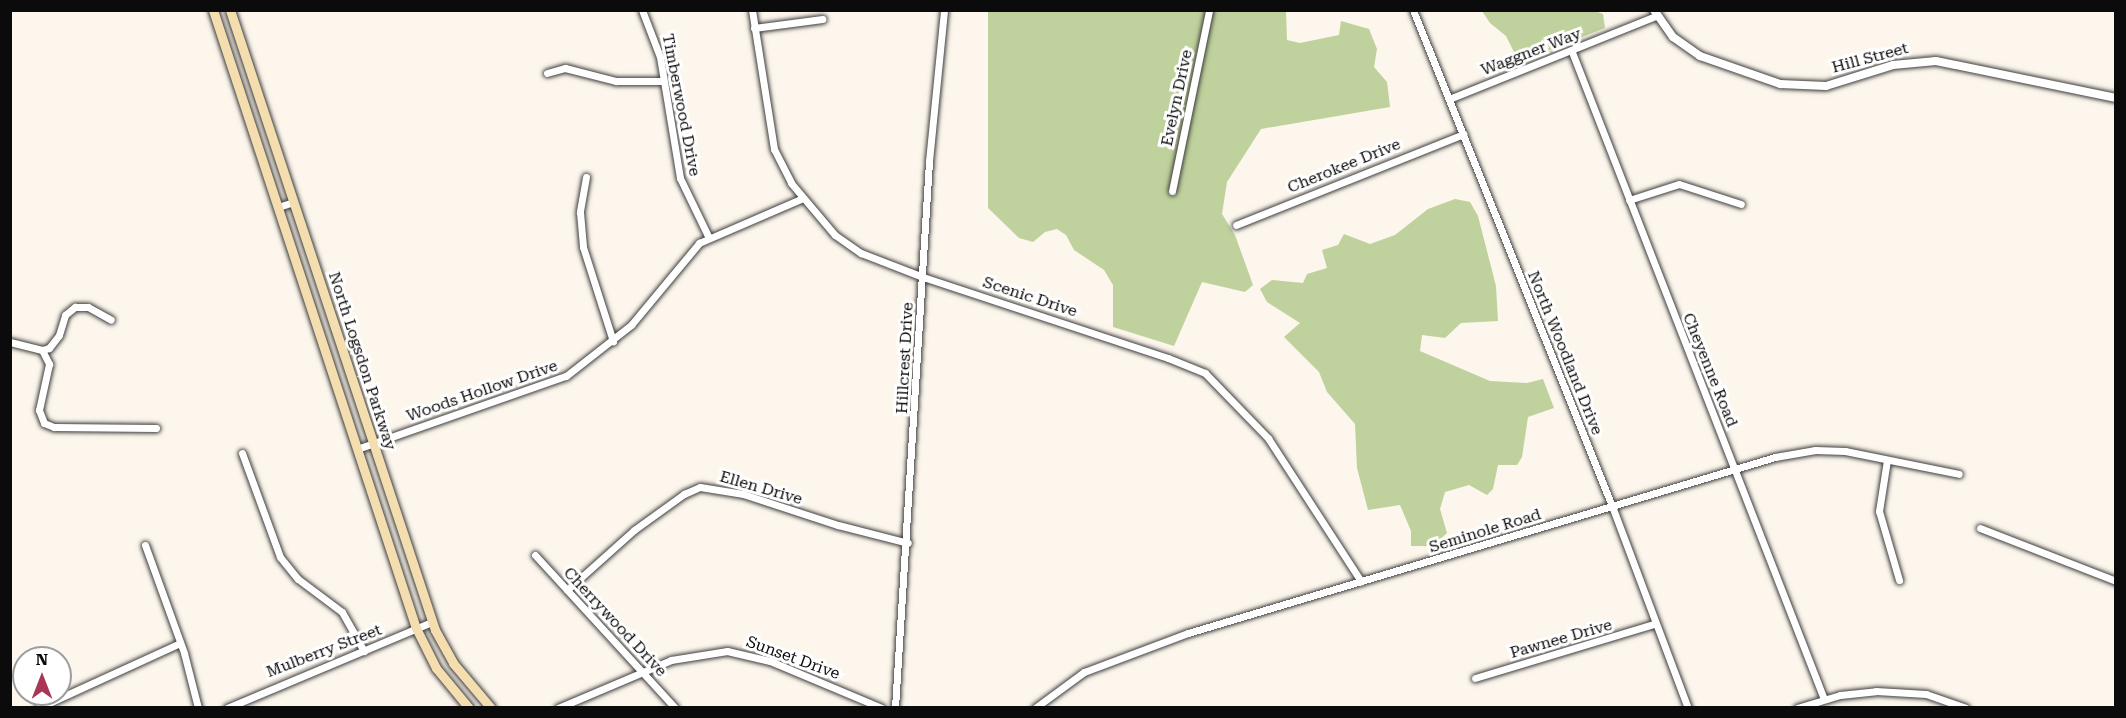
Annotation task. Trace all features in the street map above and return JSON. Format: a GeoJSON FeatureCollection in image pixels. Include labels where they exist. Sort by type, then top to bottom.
{"type":"FeatureCollection","features":[{"type":"Feature","properties":{"kind":"main road","name":"North Logsdon Parkway"},"geometry":{"type":"LineString","coordinates":[[213,10],[416,628],[436,668],[469,708]]}},
{"type":"Feature","properties":{"kind":"main road","name":"North Logsdon Parkway"},"geometry":{"type":"LineString","coordinates":[[230,10],[432,622],[453,663],[491,708]]}},
{"type":"Feature","properties":{"kind":"street","name":"Timberwood Drive"},"geometry":{"type":"LineString","coordinates":[[642,10],[657,43],[680,178],[708,236]]}},
{"type":"Feature","properties":{"kind":"street","name":"Scenic Drive"},"geometry":{"type":"LineString","coordinates":[[752,10],[774,149],[803,198],[835,235],[852,248],[923,277],[1168,357],[1205,373],[1239,404],[1278,451],[1361,581]]}},
{"type":"Feature","properties":{"kind":"street","name":"Hillcrest Drive"},"geometry":{"type":"LineString","coordinates":[[896,708],[933,117],[944,10]]}},
{"type":"Feature","properties":{"kind":"street","name":"Evelyn Drive"},"geometry":{"type":"LineString","coordinates":[[1172,191],[1209,10]]}},
{"type":"Feature","properties":{"kind":"street","name":"North Woodland Drive"},"geometry":{"type":"LineString","coordinates":[[1413,10],[1612,506],[1654,624],[1688,708]]}},
{"type":"Feature","properties":{"kind":"street","name":"Waggner Way"},"geometry":{"type":"LineString","coordinates":[[1449,99],[1572,52],[1655,13]]}},
{"type":"Feature","properties":{"kind":"street","name":"Hill Street"},"geometry":{"type":"LineString","coordinates":[[1655,13],[1673,37],[1700,56],[1796,87],[1826,86],[1893,65],[1936,61],[2115,98]]}},
{"type":"Feature","properties":{"kind":"street"},"geometry":{"type":"LineString","coordinates":[[754,28],[822,19]]}},
{"type":"Feature","properties":{"kind":"street","name":"Cheyenne Road"},"geometry":{"type":"LineString","coordinates":[[1572,52],[1824,699]]}},
{"type":"Feature","properties":{"kind":"street"},"geometry":{"type":"LineString","coordinates":[[547,73],[565,68],[616,81],[663,81]]}},
{"type":"Feature","properties":{"kind":"street","name":"Cherokee Drive"},"geometry":{"type":"LineString","coordinates":[[1236,225],[1463,134]]}},
{"type":"Feature","properties":{"kind":"street"},"geometry":{"type":"LineString","coordinates":[[586,177],[580,212],[583,247],[612,341]]}},
{"type":"Feature","properties":{"kind":"street"},"geometry":{"type":"LineString","coordinates":[[1629,200],[1680,184],[1741,204]]}},
{"type":"Feature","properties":{"kind":"street","name":"Woods Hollow Drive"},"geometry":{"type":"LineString","coordinates":[[357,449],[555,382],[612,341],[639,318],[691,249],[708,236],[803,198]]}},
{"type":"Feature","properties":{"kind":"street"},"geometry":{"type":"LineString","coordinates":[[278,207],[293,202]]}},
{"type":"Feature","properties":{"kind":"street"},"geometry":{"type":"LineString","coordinates":[[10,342],[42,350],[54,343],[65,315],[75,307],[88,307],[111,320]]}},
{"type":"Feature","properties":{"kind":"street"},"geometry":{"type":"LineString","coordinates":[[42,350],[49,364],[39,410],[44,423],[54,427],[156,428]]}},
{"type":"Feature","properties":{"kind":"street","name":"Seminole Road"},"geometry":{"type":"LineString","coordinates":[[1035,708],[1071,679],[1104,663],[1224,621],[1735,469],[1815,450],[1887,460],[1959,474]]}},
{"type":"Feature","properties":{"kind":"street"},"geometry":{"type":"LineString","coordinates":[[242,453],[280,557],[298,579],[342,612],[364,651]]}},
{"type":"Feature","properties":{"kind":"street"},"geometry":{"type":"LineString","coordinates":[[1887,460],[1879,511],[1899,580]]}},
{"type":"Feature","properties":{"kind":"street","name":"Ellen Drive"},"geometry":{"type":"LineString","coordinates":[[567,590],[634,530],[684,494],[700,487],[743,494],[838,525],[908,543]]}},
{"type":"Feature","properties":{"kind":"street"},"geometry":{"type":"LineString","coordinates":[[1980,528],[2115,581]]}},
{"type":"Feature","properties":{"kind":"street"},"geometry":{"type":"LineString","coordinates":[[145,545],[180,643],[198,708]]}},
{"type":"Feature","properties":{"kind":"street","name":"Cherrywood Drive"},"geometry":{"type":"LineString","coordinates":[[535,555],[675,708]]}},
{"type":"Feature","properties":{"kind":"street","name":"Mulberry Street"},"geometry":{"type":"LineString","coordinates":[[227,708],[432,622]]}},
{"type":"Feature","properties":{"kind":"street","name":"Pawnee Drive"},"geometry":{"type":"LineString","coordinates":[[1475,678],[1654,624]]}},
{"type":"Feature","properties":{"kind":"street"},"geometry":{"type":"LineString","coordinates":[[38,708],[180,643]]}},
{"type":"Feature","properties":{"kind":"street","name":"Sunset Drive"},"geometry":{"type":"LineString","coordinates":[[558,708],[642,670],[698,653],[740,651],[882,708]]}},
{"type":"Feature","properties":{"kind":"street"},"geometry":{"type":"LineString","coordinates":[[1797,708],[1824,699],[1864,691],[1926,694],[1966,708]]}},
{"type":"Feature","properties":{"kind":"green space"},"geometry":{"type":"Polygon","coordinates":[[[988,11],[1286,11],[1287,40],[1300,43],[1339,35],[1341,21],[1369,29],[1377,49],[1374,67],[1387,82],[1390,107],[1261,129],[1227,182],[1222,214],[1235,235],[1253,285],[1245,292],[1202,282],[1174,346],[1113,327],[1113,285],[1104,270],[1074,250],[1066,235],[1057,229],[1045,232],[1033,242],[1019,238],[988,208],[988,11]]]}},
{"type":"Feature","properties":{"kind":"green space"},"geometry":{"type":"Polygon","coordinates":[[[1482,11],[1595,11],[1603,14],[1605,28],[1529,58],[1516,56],[1506,36],[1490,23],[1482,11]]]}},
{"type":"Feature","properties":{"kind":"green space"},"geometry":{"type":"Polygon","coordinates":[[[1455,199],[1470,202],[1478,216],[1496,286],[1498,321],[1461,323],[1445,338],[1422,335],[1420,351],[1490,381],[1527,383],[1543,379],[1554,408],[1528,417],[1522,457],[1517,465],[1498,465],[1493,489],[1487,495],[1469,485],[1445,492],[1440,509],[1447,533],[1433,546],[1411,546],[1411,531],[1400,505],[1368,510],[1357,468],[1355,424],[1327,392],[1319,372],[1284,337],[1300,323],[1267,302],[1260,289],[1272,280],[1303,283],[1307,274],[1327,268],[1322,250],[1338,245],[1344,234],[1370,244],[1395,235],[1428,209],[1455,199]]]}}]}
